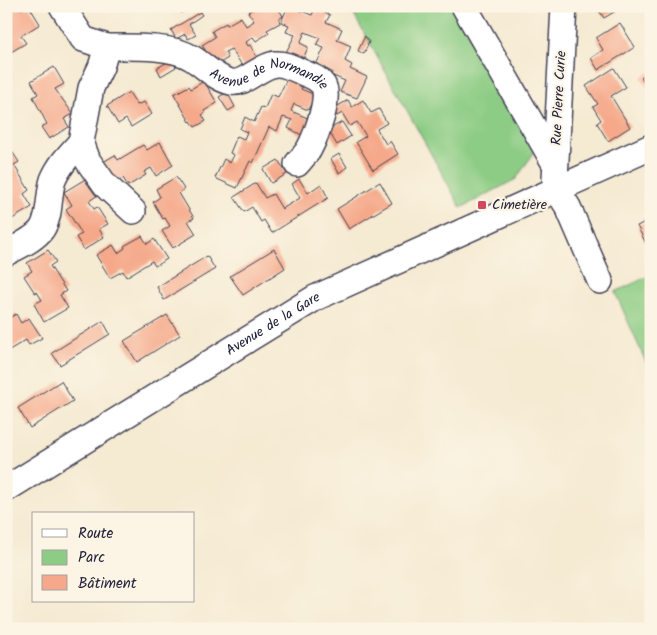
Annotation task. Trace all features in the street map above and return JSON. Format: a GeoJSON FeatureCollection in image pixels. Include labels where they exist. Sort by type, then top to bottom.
{"type":"FeatureCollection","features":[{"type":"Feature","properties":{"kind":"street"},"geometry":{"type":"LineString","coordinates":[[6,253],[32,238],[42,229],[53,180],[60,166],[81,142],[91,88],[107,47],[84,39],[62,6]]}},
{"type":"Feature","properties":{"kind":"street"},"geometry":{"type":"LineString","coordinates":[[464,6],[555,164]]}},
{"type":"Feature","properties":{"kind":"street","name":"Rue Pierre Curie"},"geometry":{"type":"LineString","coordinates":[[557,190],[555,164],[564,6]]}},
{"type":"Feature","properties":{"kind":"street","name":"Avenue de Normandie"},"geometry":{"type":"LineString","coordinates":[[107,47],[134,47],[184,54],[229,82],[240,82],[263,67],[278,64],[285,64],[317,78],[324,86],[326,94],[325,105],[309,150],[297,164]]}},
{"type":"Feature","properties":{"kind":"street"},"geometry":{"type":"LineString","coordinates":[[81,142],[88,161],[105,186],[133,211]]}},
{"type":"Feature","properties":{"kind":"street","name":"Avenue de la Gare"},"geometry":{"type":"LineString","coordinates":[[6,489],[316,298],[651,147]]}},
{"type":"Feature","properties":{"kind":"street"},"geometry":{"type":"LineString","coordinates":[[557,190],[568,207],[600,281]]}},
{"type":"Feature","properties":{"kind":"green space"},"geometry":{"type":"Polygon","coordinates":[[[349,6],[452,6],[537,148],[516,179],[461,208],[349,6]]]}},
{"type":"Feature","properties":{"kind":"green space"},"geometry":{"type":"Polygon","coordinates":[[[651,275],[651,374],[615,292],[651,275]]]}},
{"type":"Feature","properties":{"kind":"building"},"geometry":{"type":"Polygon","coordinates":[[[18,6],[21,9],[29,6],[40,24],[21,36],[26,43],[6,55],[6,13],[18,6]]]}},
{"type":"Feature","properties":{"kind":"building"},"geometry":{"type":"Polygon","coordinates":[[[177,6],[191,6],[181,13],[177,6]]]}},
{"type":"Feature","properties":{"kind":"building"},"geometry":{"type":"Polygon","coordinates":[[[258,6],[277,6],[283,16],[279,19],[280,23],[267,30],[269,33],[256,41],[253,37],[246,42],[248,46],[250,45],[258,59],[244,68],[231,49],[225,52],[228,58],[215,66],[202,45],[215,37],[212,31],[241,17],[246,26],[254,21],[248,12],[258,6]]]}},
{"type":"Feature","properties":{"kind":"building"},"geometry":{"type":"Polygon","coordinates":[[[288,6],[312,15],[315,8],[330,15],[326,22],[342,29],[337,40],[351,46],[345,61],[352,65],[350,69],[367,77],[357,98],[340,92],[345,81],[331,75],[332,72],[324,68],[323,71],[315,67],[324,48],[316,45],[320,38],[305,32],[300,43],[308,47],[302,62],[285,54],[295,35],[286,32],[289,25],[281,22],[288,6]]]}},
{"type":"Feature","properties":{"kind":"building"},"geometry":{"type":"Polygon","coordinates":[[[596,6],[617,6],[619,9],[604,18],[596,6]]]}},
{"type":"Feature","properties":{"kind":"building"},"geometry":{"type":"Polygon","coordinates":[[[200,12],[202,15],[189,24],[196,35],[188,39],[185,34],[176,39],[171,30],[200,12]]]}},
{"type":"Feature","properties":{"kind":"building"},"geometry":{"type":"Polygon","coordinates":[[[620,23],[635,47],[598,70],[591,58],[603,50],[596,38],[620,23]]]}},
{"type":"Feature","properties":{"kind":"building"},"geometry":{"type":"Polygon","coordinates":[[[365,36],[369,42],[364,54],[358,51],[365,36]]]}},
{"type":"Feature","properties":{"kind":"building"},"geometry":{"type":"Polygon","coordinates":[[[171,60],[176,67],[161,76],[157,68],[171,60]]]}},
{"type":"Feature","properties":{"kind":"building"},"geometry":{"type":"Polygon","coordinates":[[[54,67],[64,84],[55,89],[73,114],[64,119],[69,127],[49,139],[41,127],[47,124],[33,97],[38,94],[31,81],[54,67]]]}},
{"type":"Feature","properties":{"kind":"building"},"geometry":{"type":"Polygon","coordinates":[[[614,68],[626,87],[611,96],[630,127],[608,141],[597,123],[601,120],[593,107],[598,104],[586,86],[614,68]]]}},
{"type":"Feature","properties":{"kind":"building"},"geometry":{"type":"Polygon","coordinates":[[[651,71],[651,94],[641,77],[651,71]]]}},
{"type":"Feature","properties":{"kind":"building"},"geometry":{"type":"Polygon","coordinates":[[[289,75],[305,81],[301,89],[315,95],[308,110],[294,104],[291,111],[310,119],[302,135],[288,128],[292,120],[283,117],[277,131],[269,127],[253,163],[250,161],[237,188],[215,178],[224,159],[230,163],[234,155],[230,153],[237,136],[244,139],[247,132],[240,129],[245,117],[254,122],[261,107],[265,108],[271,94],[278,97],[289,75]]]}},
{"type":"Feature","properties":{"kind":"building"},"geometry":{"type":"Polygon","coordinates":[[[204,81],[217,103],[204,111],[205,113],[202,115],[206,121],[195,127],[190,122],[174,94],[189,86],[191,89],[204,81]]]}},
{"type":"Feature","properties":{"kind":"building"},"geometry":{"type":"Polygon","coordinates":[[[129,92],[137,105],[144,102],[152,114],[131,127],[126,119],[118,124],[107,106],[129,92]]]}},
{"type":"Feature","properties":{"kind":"building"},"geometry":{"type":"Polygon","coordinates":[[[227,92],[235,107],[228,111],[219,97],[227,92]]]}},
{"type":"Feature","properties":{"kind":"building"},"geometry":{"type":"Polygon","coordinates":[[[348,100],[352,107],[363,100],[371,113],[379,109],[387,123],[377,129],[386,144],[390,141],[398,154],[373,170],[356,142],[366,136],[357,122],[350,126],[342,113],[337,116],[333,109],[348,100]]]}},
{"type":"Feature","properties":{"kind":"building"},"geometry":{"type":"Polygon","coordinates":[[[342,122],[351,136],[337,145],[328,130],[342,122]]]}},
{"type":"Feature","properties":{"kind":"building"},"geometry":{"type":"Polygon","coordinates":[[[160,142],[173,165],[156,176],[151,168],[144,172],[146,175],[128,186],[123,178],[115,182],[103,162],[115,155],[118,160],[143,145],[147,150],[160,142]]]}},
{"type":"Feature","properties":{"kind":"building"},"geometry":{"type":"Polygon","coordinates":[[[11,150],[19,162],[14,165],[29,190],[24,194],[32,207],[9,221],[6,217],[6,153],[11,150]]]}},
{"type":"Feature","properties":{"kind":"building"},"geometry":{"type":"Polygon","coordinates":[[[339,154],[347,167],[339,173],[331,159],[339,154]]]}},
{"type":"Feature","properties":{"kind":"building"},"geometry":{"type":"Polygon","coordinates":[[[278,160],[287,174],[271,183],[263,169],[278,160]]]}},
{"type":"Feature","properties":{"kind":"building"},"geometry":{"type":"Polygon","coordinates":[[[176,177],[184,189],[179,193],[194,218],[188,221],[196,234],[173,248],[162,231],[170,226],[165,218],[163,219],[153,202],[160,197],[156,189],[176,177]]]}},
{"type":"Feature","properties":{"kind":"building"},"geometry":{"type":"Polygon","coordinates":[[[87,178],[98,195],[89,201],[94,209],[97,207],[108,224],[99,229],[104,237],[84,250],[76,237],[82,234],[66,209],[72,205],[64,192],[87,178]]]}},
{"type":"Feature","properties":{"kind":"building"},"geometry":{"type":"Polygon","coordinates":[[[299,179],[308,193],[321,184],[328,198],[272,233],[264,220],[261,222],[252,207],[244,212],[234,197],[256,183],[265,198],[273,194],[282,209],[300,198],[292,184],[299,179]]]}},
{"type":"Feature","properties":{"kind":"building"},"geometry":{"type":"Polygon","coordinates":[[[380,182],[392,203],[349,229],[337,209],[380,182]]]}},
{"type":"Feature","properties":{"kind":"building"},"geometry":{"type":"Polygon","coordinates":[[[651,219],[651,248],[649,249],[637,226],[651,219]]]}},
{"type":"Feature","properties":{"kind":"building"},"geometry":{"type":"Polygon","coordinates":[[[142,236],[147,244],[154,239],[167,259],[155,266],[152,261],[126,277],[123,271],[110,278],[96,255],[113,245],[118,253],[125,248],[124,246],[142,236]]]}},
{"type":"Feature","properties":{"kind":"building"},"geometry":{"type":"Polygon","coordinates":[[[274,249],[285,268],[243,295],[230,276],[274,249]]]}},
{"type":"Feature","properties":{"kind":"building"},"geometry":{"type":"Polygon","coordinates":[[[48,250],[56,262],[50,266],[66,291],[60,295],[68,308],[44,322],[34,304],[42,300],[24,276],[32,271],[27,263],[48,250]]]}},
{"type":"Feature","properties":{"kind":"building"},"geometry":{"type":"Polygon","coordinates":[[[207,256],[215,269],[164,300],[157,287],[207,256]]]}},
{"type":"Feature","properties":{"kind":"building"},"geometry":{"type":"Polygon","coordinates":[[[16,314],[21,323],[29,318],[42,338],[29,345],[26,340],[6,352],[6,320],[16,314]]]}},
{"type":"Feature","properties":{"kind":"building"},"geometry":{"type":"Polygon","coordinates":[[[167,315],[180,335],[137,362],[124,341],[167,315]]]}},
{"type":"Feature","properties":{"kind":"building"},"geometry":{"type":"Polygon","coordinates":[[[103,321],[110,334],[60,365],[52,353],[103,321]]]}},
{"type":"Feature","properties":{"kind":"building"},"geometry":{"type":"Polygon","coordinates":[[[61,381],[73,401],[30,428],[18,408],[61,381]]]}},
{"type":"Feature","properties":{"kind":"place","name":"Cimetière"},"geometry":{"type":"Point","coordinates":[482,205]}}]}
